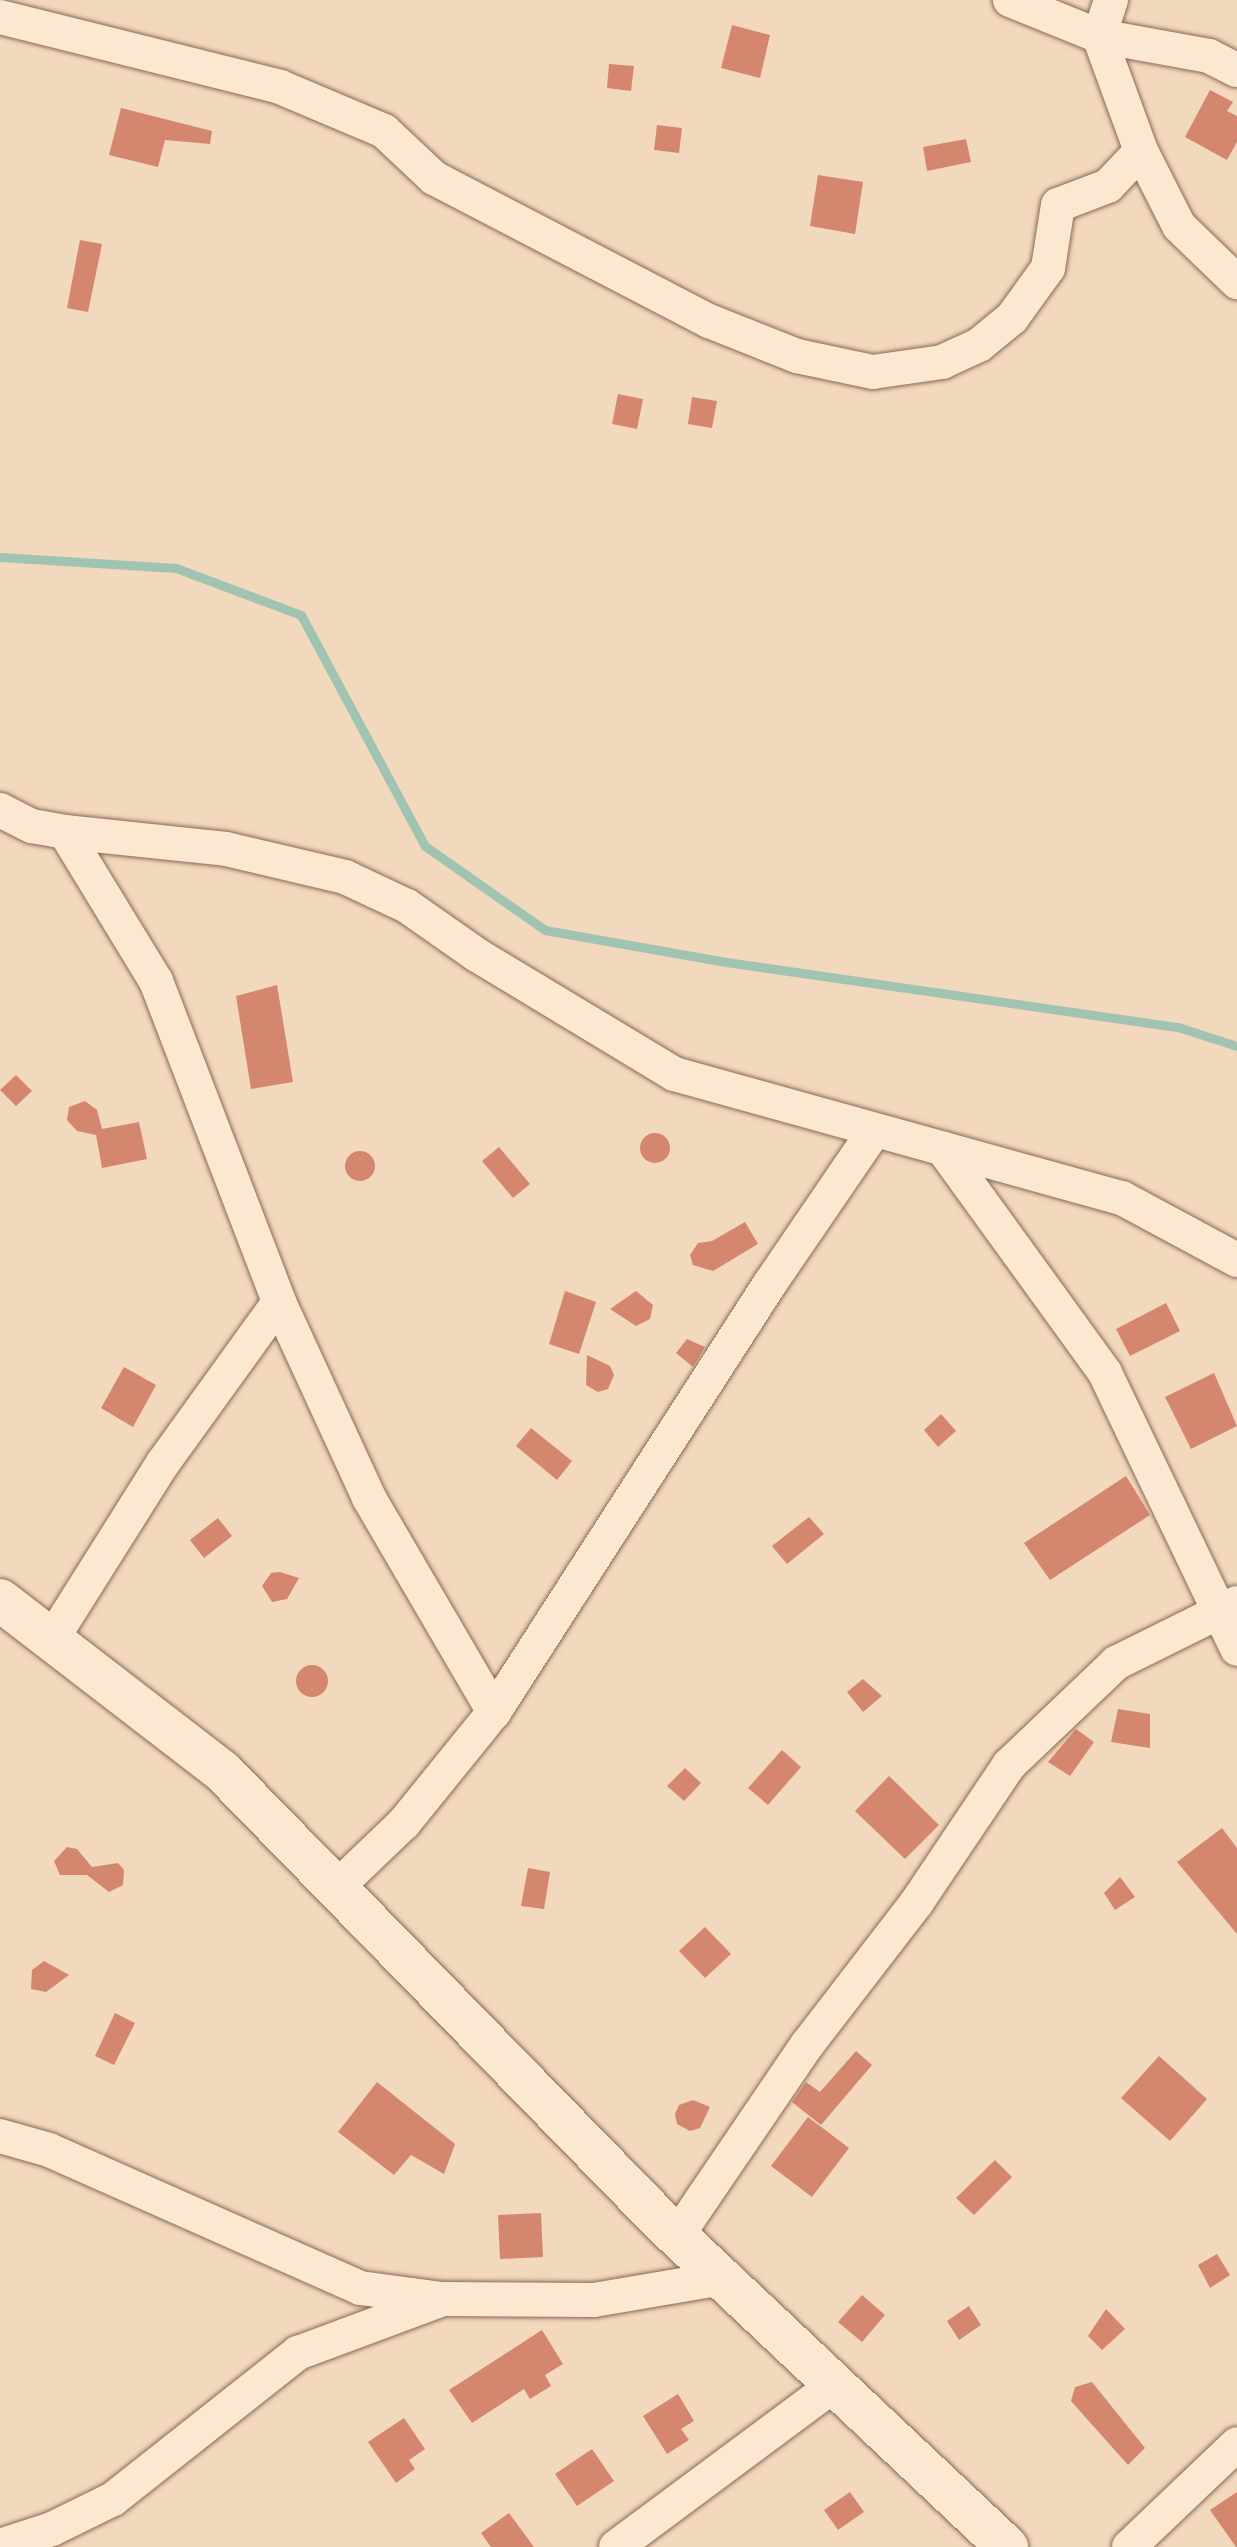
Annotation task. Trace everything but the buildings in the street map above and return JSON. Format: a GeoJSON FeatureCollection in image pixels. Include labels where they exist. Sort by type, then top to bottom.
{"type":"FeatureCollection","features":[{"type":"Feature","properties":{"kind":"street"},"geometry":{"type":"LineString","coordinates":[[1010,0],[1099,36],[1209,56],[1237,70]]}},
{"type":"Feature","properties":{"kind":"street"},"geometry":{"type":"LineString","coordinates":[[1111,0],[1099,36],[1141,151],[1179,226],[1237,282]]}},
{"type":"Feature","properties":{"kind":"street"},"geometry":{"type":"LineString","coordinates":[[0,17],[280,87],[384,131],[434,178],[709,321],[797,356],[873,372],[942,362],[979,345],[1012,318],[1048,268],[1058,205],[1108,186],[1141,151]]}},
{"type":"Feature","properties":{"kind":"street"},"geometry":{"type":"LineString","coordinates":[[0,810],[32,826],[226,849],[345,877],[407,906],[477,955],[674,1074],[1122,1198],[1237,1260]]}},
{"type":"Feature","properties":{"kind":"street"},"geometry":{"type":"LineString","coordinates":[[65,832],[156,981],[279,1302],[369,1498],[494,1712]]}},
{"type":"Feature","properties":{"kind":"street"},"geometry":{"type":"LineString","coordinates":[[336,1888],[404,1823],[494,1712],[769,1285],[874,1131]]}},
{"type":"Feature","properties":{"kind":"street"},"geometry":{"type":"LineString","coordinates":[[943,1149],[1105,1373],[1229,1608],[1237,1649]]}},
{"type":"Feature","properties":{"kind":"street"},"geometry":{"type":"LineString","coordinates":[[52,1639],[163,1463],[279,1302]]}},
{"type":"Feature","properties":{"kind":"street"},"geometry":{"type":"LineString","coordinates":[[0,1600],[223,1772],[677,2236],[837,2383],[1007,2547]]}},
{"type":"Feature","properties":{"kind":"street"},"geometry":{"type":"LineString","coordinates":[[677,2236],[807,2045],[917,1902],[1009,1765],[1116,1663],[1229,1608]]}},
{"type":"Feature","properties":{"kind":"street"},"geometry":{"type":"LineString","coordinates":[[0,2136],[49,2150],[360,2288],[442,2299],[594,2300],[723,2278]]}},
{"type":"Feature","properties":{"kind":"street"},"geometry":{"type":"LineString","coordinates":[[0,2546],[52,2529],[113,2499],[298,2353],[442,2299]]}},
{"type":"Feature","properties":{"kind":"street"},"geometry":{"type":"LineString","coordinates":[[616,2547],[837,2383]]}},
{"type":"Feature","properties":{"kind":"street"},"geometry":{"type":"LineString","coordinates":[[1129,2547],[1237,2444]]}},
{"type":"Feature","properties":{"kind":"waterway"},"geometry":{"type":"LineString","coordinates":[[0,557],[176,568],[301,615],[425,846],[545,930],[726,962],[1178,1027],[1237,1046]]}}]}
